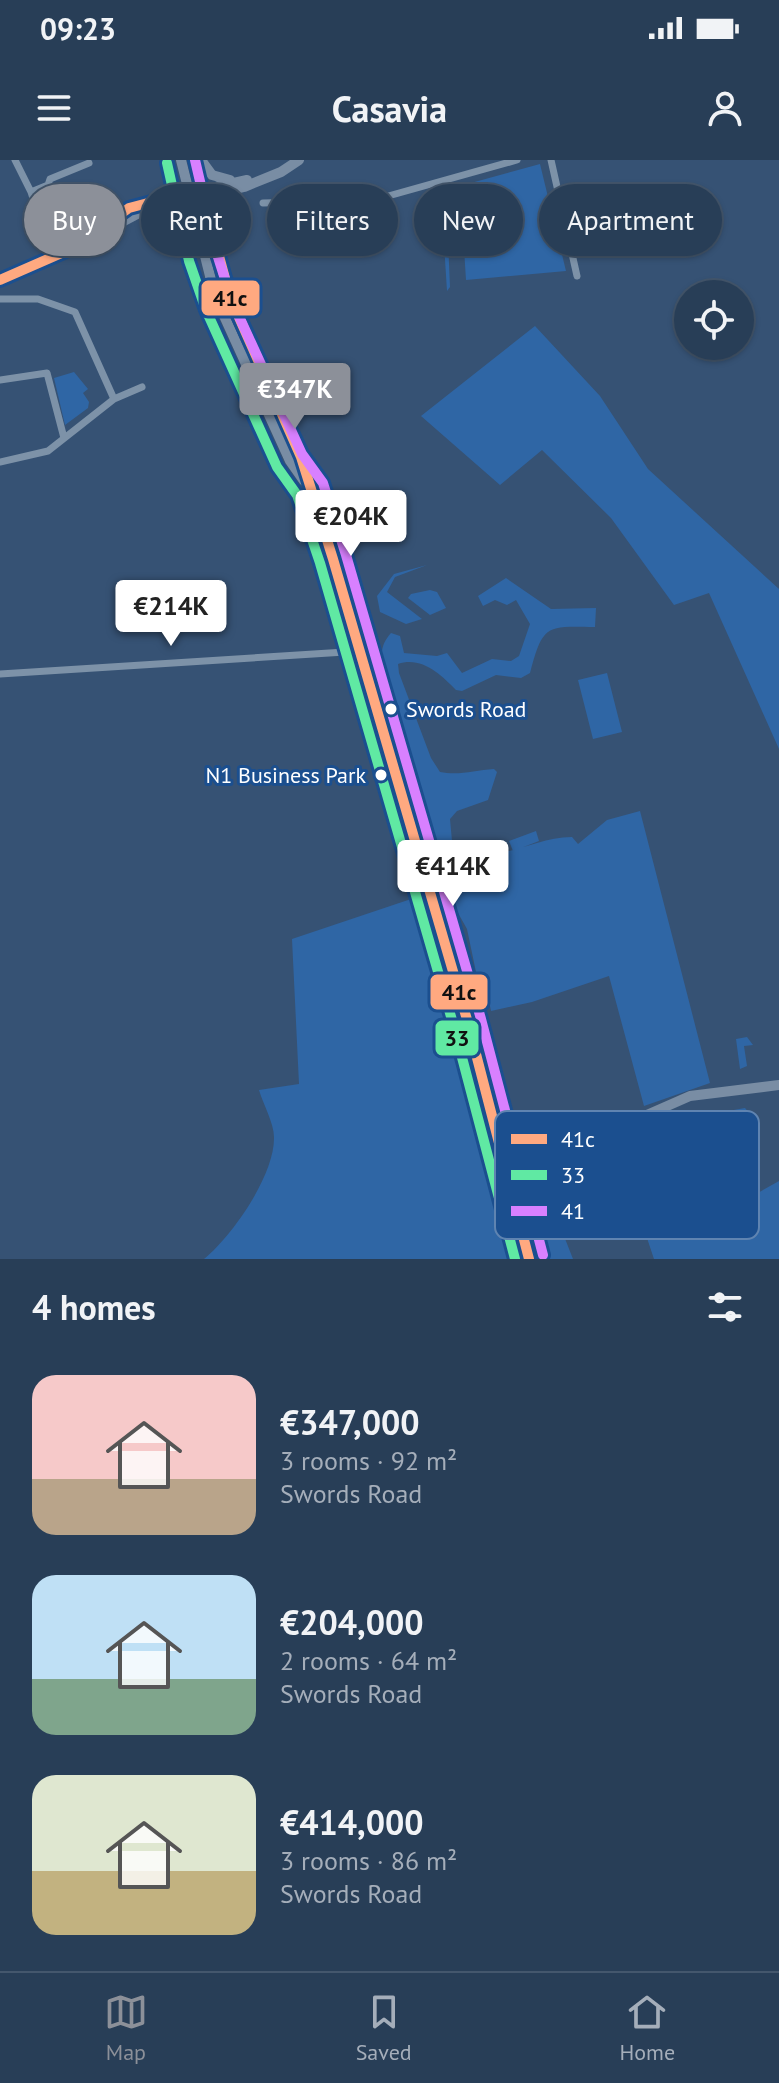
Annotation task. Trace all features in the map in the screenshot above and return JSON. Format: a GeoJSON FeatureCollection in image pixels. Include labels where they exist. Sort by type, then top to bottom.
{"type":"FeatureCollection","features":[{"type":"Feature","properties":{"kind":"main road"},"geometry":{"type":"LineString","coordinates":[[181,160],[186,184]]}},
{"type":"Feature","properties":{"kind":"main road"},"geometry":{"type":"LineString","coordinates":[[198,160],[216,177],[243,181]]}},
{"type":"Feature","properties":{"kind":"main road"},"geometry":{"type":"LineString","coordinates":[[198,160],[201,184]]}},
{"type":"Feature","properties":{"kind":"main road"},"geometry":{"type":"LineString","coordinates":[[244,184],[265,179],[299,160]]}},
{"type":"Feature","properties":{"kind":"main road"},"geometry":{"type":"LineString","coordinates":[[234,184],[265,179]]}},
{"type":"Feature","properties":{"kind":"main road"},"geometry":{"type":"LineString","coordinates":[[0,280],[73,248],[129,208],[141,206]]}},
{"type":"Feature","properties":{"kind":"main road"},"geometry":{"type":"LineString","coordinates":[[203,256],[223,317],[290,461],[310,489]]}},
{"type":"Feature","properties":{"kind":"main road"},"geometry":{"type":"LineString","coordinates":[[219,256],[230,297],[301,457],[361,651],[495,1122]]}},
{"type":"Feature","properties":{"kind":"main road"},"geometry":{"type":"LineString","coordinates":[[656,1111],[690,1096],[779,1085]]}},
{"type":"Feature","properties":{"kind":"main road"},"geometry":{"type":"LineString","coordinates":[[524,1239],[529,1259]]}},
{"type":"Feature","properties":{"kind":"street"},"geometry":{"type":"LineString","coordinates":[[15,160],[27,184]]}},
{"type":"Feature","properties":{"kind":"street"},"geometry":{"type":"LineString","coordinates":[[263,203],[374,200],[517,160]]}},
{"type":"Feature","properties":{"kind":"street"},"geometry":{"type":"LineString","coordinates":[[551,160],[577,276]]}},
{"type":"Feature","properties":{"kind":"street"},"geometry":{"type":"LineString","coordinates":[[48,184],[50,179],[89,163]]}},
{"type":"Feature","properties":{"kind":"street"},"geometry":{"type":"LineString","coordinates":[[0,299],[38,299],[75,312],[114,399]]}},
{"type":"Feature","properties":{"kind":"street"},"geometry":{"type":"LineString","coordinates":[[0,380],[47,373],[64,438]]}},
{"type":"Feature","properties":{"kind":"street"},"geometry":{"type":"LineString","coordinates":[[0,462],[48,451],[114,399],[142,387]]}},
{"type":"Feature","properties":{"kind":"street"},"geometry":{"type":"LineString","coordinates":[[0,674],[361,651]]}},
{"type":"Feature","properties":{"kind":"shaded area"},"geometry":{"type":"Polygon","coordinates":[[[540,164],[545,184],[539,184],[539,256],[562,256],[566,271],[466,280],[464,256],[523,256],[523,184],[467,184],[540,164]]]}},
{"type":"Feature","properties":{"kind":"shaded area"},"geometry":{"type":"Polygon","coordinates":[[[445,256],[449,256],[450,287],[447,291],[445,256]]]}},
{"type":"Feature","properties":{"kind":"shaded area"},"geometry":{"type":"Polygon","coordinates":[[[535,326],[600,396],[648,469],[779,589],[779,749],[709,593],[674,605],[611,518],[542,450],[500,485],[421,416],[535,326]]]}},
{"type":"Feature","properties":{"kind":"shaded area"},"geometry":{"type":"Polygon","coordinates":[[[74,372],[88,389],[83,393],[89,402],[88,408],[65,425],[54,378],[74,372]]]}},
{"type":"Feature","properties":{"kind":"shaded area"},"geometry":{"type":"Polygon","coordinates":[[[427,565],[395,577],[387,592],[422,619],[406,624],[380,612],[377,596],[394,574],[427,565]]]}},
{"type":"Feature","properties":{"kind":"shaded area"},"geometry":{"type":"Polygon","coordinates":[[[506,578],[551,609],[596,608],[595,627],[566,627],[549,631],[539,645],[530,673],[521,678],[496,675],[462,691],[456,690],[423,665],[398,664],[399,673],[431,758],[440,772],[494,769],[497,772],[488,800],[457,811],[450,819],[452,841],[484,853],[498,853],[572,837],[578,844],[607,820],[640,811],[710,1083],[644,1106],[609,976],[532,1002],[491,1011],[488,996],[481,996],[467,929],[439,879],[424,823],[422,789],[407,761],[382,659],[385,642],[391,633],[400,636],[404,653],[437,656],[447,653],[462,673],[492,659],[511,661],[519,656],[530,624],[516,600],[507,605],[495,600],[483,606],[478,596],[506,578]]]}},
{"type":"Feature","properties":{"kind":"shaded area"},"geometry":{"type":"Polygon","coordinates":[[[430,590],[437,592],[446,608],[430,615],[408,598],[411,594],[430,590]]]}},
{"type":"Feature","properties":{"kind":"shaded area"},"geometry":{"type":"Polygon","coordinates":[[[607,673],[622,732],[593,739],[578,680],[607,673]]]}},
{"type":"Feature","properties":{"kind":"shaded area"},"geometry":{"type":"Polygon","coordinates":[[[536,831],[539,841],[513,851],[509,841],[536,831]]]}},
{"type":"Feature","properties":{"kind":"shaded area"},"geometry":{"type":"Polygon","coordinates":[[[420,896],[436,981],[495,1170],[495,1239],[510,1239],[515,1259],[204,1259],[239,1220],[267,1169],[274,1132],[259,1090],[299,1084],[292,939],[420,896]]]}},
{"type":"Feature","properties":{"kind":"shaded area"},"geometry":{"type":"Polygon","coordinates":[[[747,1037],[753,1045],[744,1046],[747,1066],[740,1069],[736,1039],[747,1037]]]}},
{"type":"Feature","properties":{"kind":"shaded area"},"geometry":{"type":"Polygon","coordinates":[[[779,1181],[779,1259],[654,1259],[647,1239],[759,1239],[759,1192],[779,1181]]]}},
{"type":"Feature","properties":{"kind":"shaded area"},"geometry":{"type":"Polygon","coordinates":[[[542,1239],[565,1239],[573,1259],[546,1259],[542,1239]]]}},
{"type":"Feature","properties":{"kind":"transit line","name":"41"},"geometry":{"type":"LineString","coordinates":[[195,160],[217,254],[232,301],[302,454],[323,483],[481,1019],[505,1111]]}},
{"type":"Feature","properties":{"kind":"transit line","name":"33"},"geometry":{"type":"LineString","coordinates":[[167,163],[189,261],[206,310],[277,467],[297,495],[320,563],[454,1027],[495,1183]]}},
{"type":"Feature","properties":{"kind":"transit line","name":"41c"},"geometry":{"type":"LineString","coordinates":[[0,280],[73,248],[129,208],[201,189],[230,297],[301,457],[333,559],[468,1023],[495,1127]]}},
{"type":"Feature","properties":{"kind":"transit line","name":"33"},"geometry":{"type":"LineString","coordinates":[[510,1239],[515,1259]]}},
{"type":"Feature","properties":{"kind":"transit line","name":"41c"},"geometry":{"type":"LineString","coordinates":[[524,1239],[529,1259]]}},
{"type":"Feature","properties":{"kind":"transit line","name":"41"},"geometry":{"type":"LineString","coordinates":[[539,1239],[543,1255]]}},
{"type":"Feature","properties":{"kind":"place","name":"Swords Road"},"geometry":{"type":"Point","coordinates":[391,709]}},
{"type":"Feature","properties":{"kind":"place","name":"N1 Business Park"},"geometry":{"type":"Point","coordinates":[381,775]}}]}
